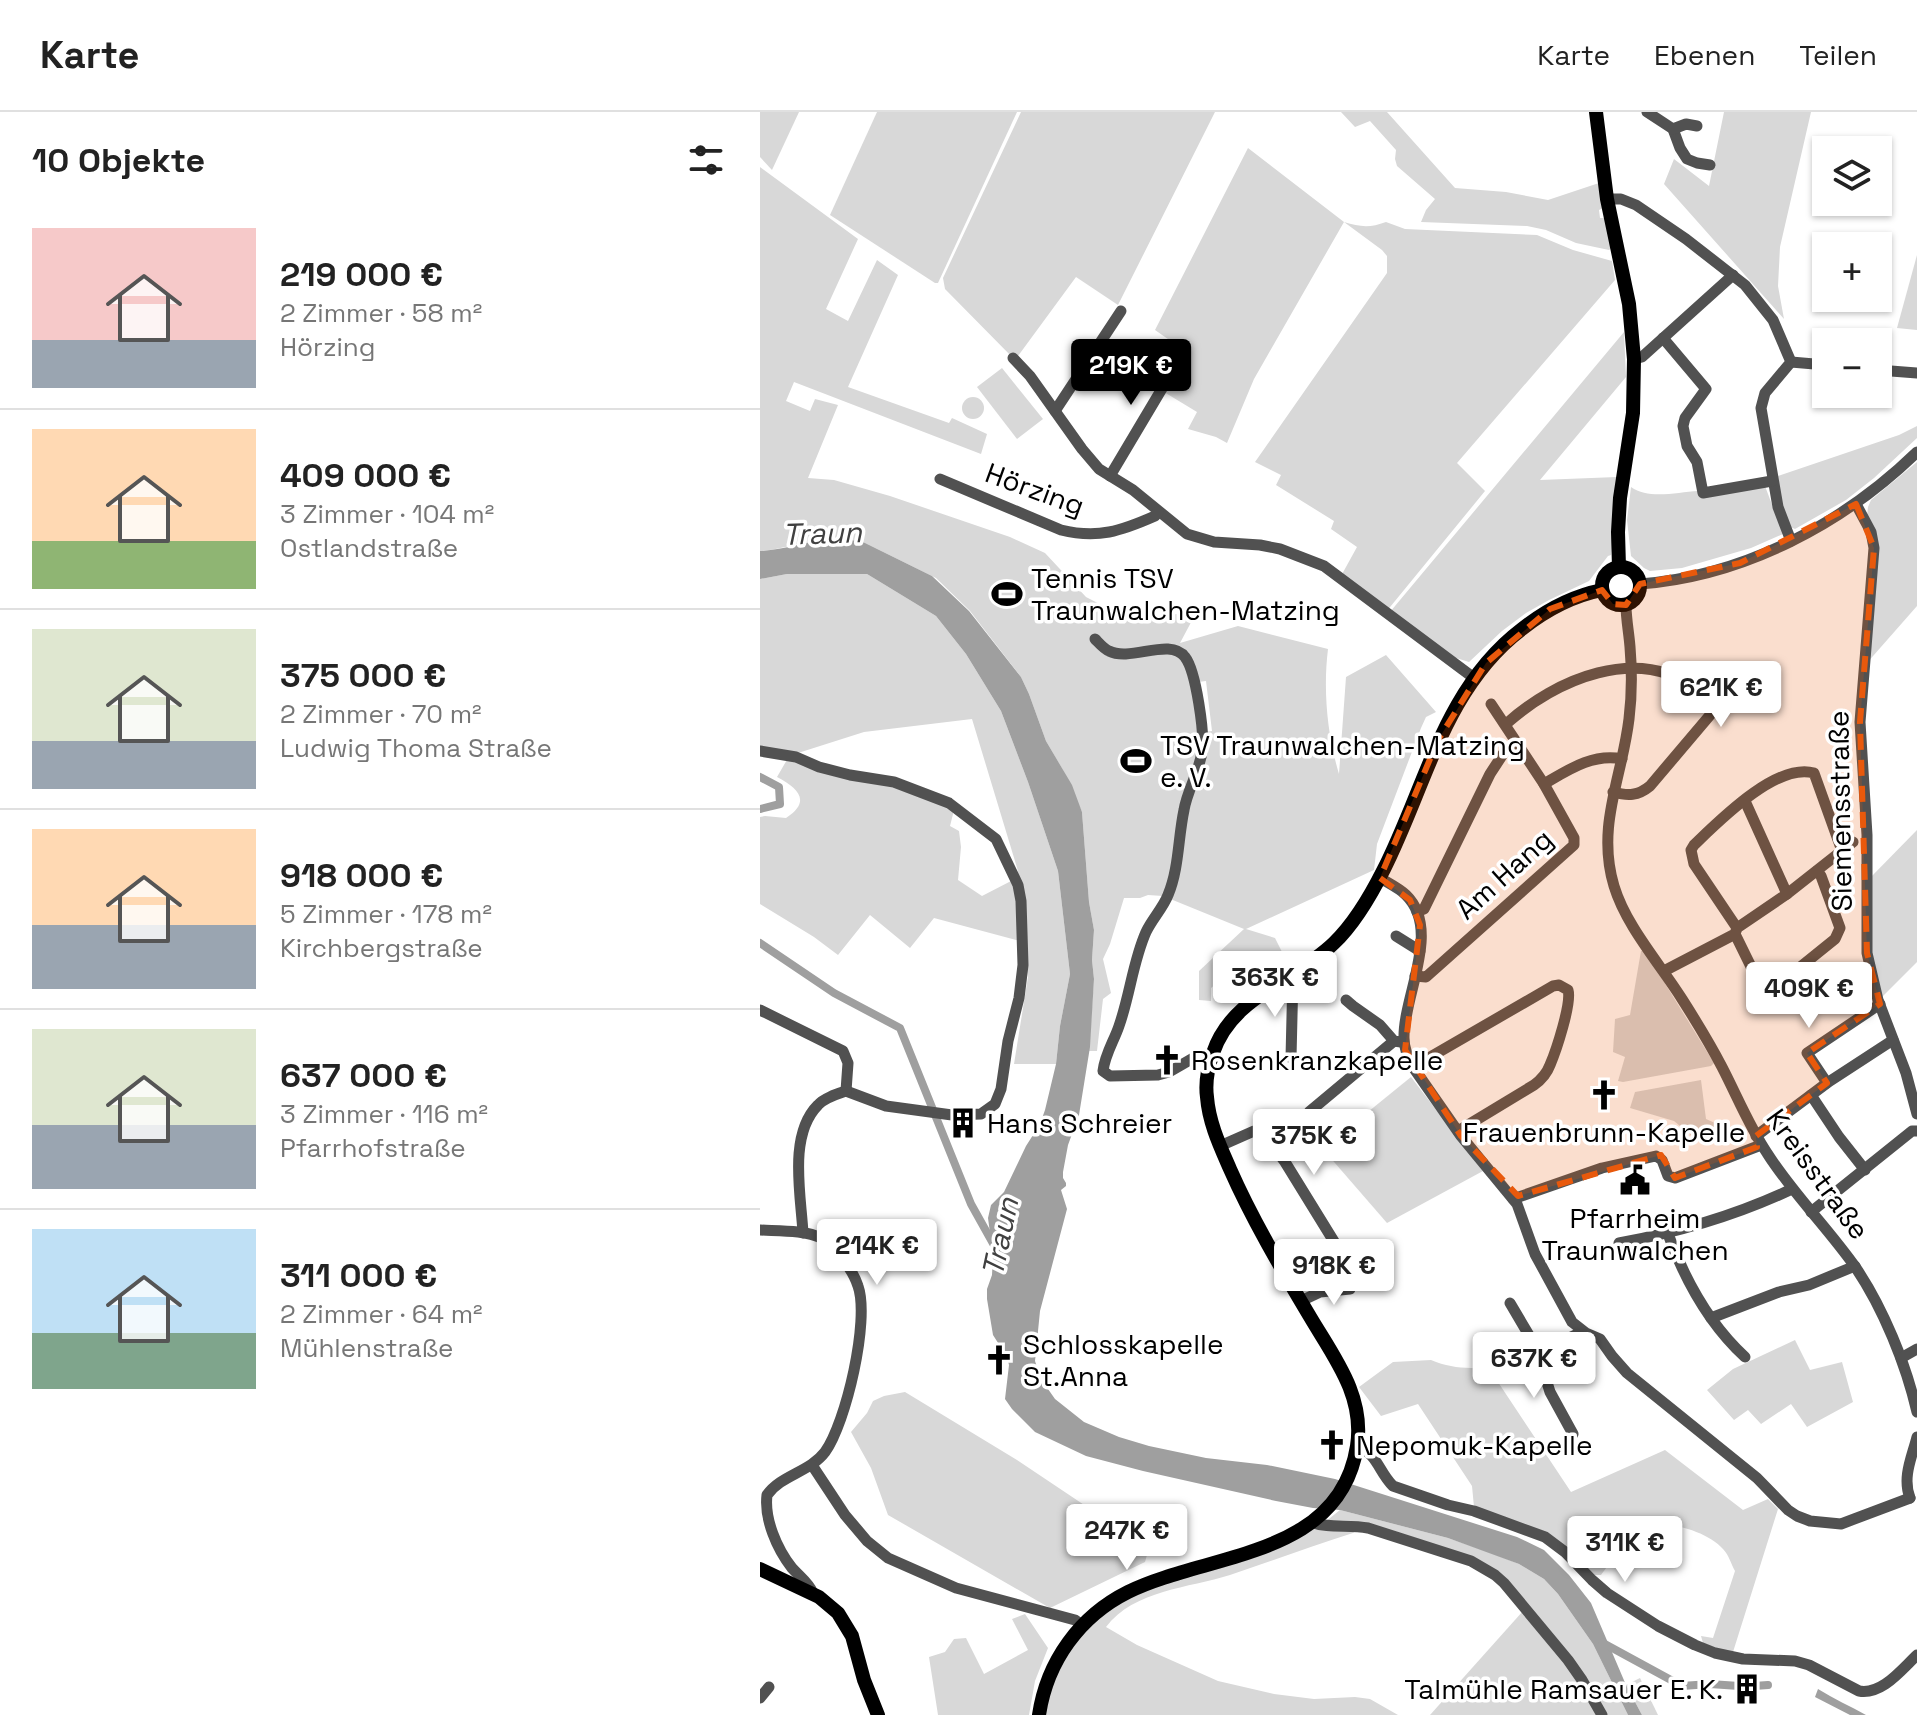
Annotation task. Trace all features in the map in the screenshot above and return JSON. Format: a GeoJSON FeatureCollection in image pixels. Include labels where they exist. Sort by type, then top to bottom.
{"type":"FeatureCollection","features":[{"type":"Feature","properties":{"kind":"main road"},"geometry":{"type":"LineString","coordinates":[[1596,112],[1607,199],[1627,293],[1634,359],[1633,413],[1619,509],[1619,567]]}},
{"type":"Feature","properties":{"kind":"main road"},"geometry":{"type":"LineString","coordinates":[[1619,567],[1635,573],[1640,584],[1635,599],[1626,605],[1613,604],[1602,590],[1603,579],[1619,567]]}},
{"type":"Feature","properties":{"kind":"main road"},"geometry":{"type":"LineString","coordinates":[[1039,1715],[1051,1672],[1082,1625],[1118,1598],[1139,1587],[1263,1549],[1290,1536],[1316,1518],[1340,1490],[1353,1465],[1357,1446],[1357,1414],[1347,1379],[1236,1184],[1209,1114],[1207,1078],[1211,1059],[1223,1031],[1238,1012],[1315,959],[1341,937],[1380,878],[1408,819],[1438,740],[1474,678],[1500,648],[1533,620],[1566,602],[1602,590]]}},
{"type":"Feature","properties":{"kind":"main road"},"geometry":{"type":"LineString","coordinates":[[760,1569],[813,1593],[832,1606],[849,1629],[878,1715]]}},
{"type":"Feature","properties":{"kind":"street"},"geometry":{"type":"LineString","coordinates":[[1647,112],[1673,129],[1683,155],[1692,161],[1710,165]]}},
{"type":"Feature","properties":{"kind":"street"},"geometry":{"type":"LineString","coordinates":[[1673,129],[1686,124],[1697,126]]}},
{"type":"Feature","properties":{"kind":"street"},"geometry":{"type":"LineString","coordinates":[[1607,199],[1621,199],[1636,205],[1733,275],[1755,296],[1773,320],[1791,362]]}},
{"type":"Feature","properties":{"kind":"street"},"geometry":{"type":"LineString","coordinates":[[1634,359],[1642,357],[1733,275]]}},
{"type":"Feature","properties":{"kind":"street"},"geometry":{"type":"LineString","coordinates":[[1055,411],[1121,311]]}},
{"type":"Feature","properties":{"kind":"street"},"geometry":{"type":"LineString","coordinates":[[1663,338],[1706,389],[1685,418],[1683,426],[1687,446],[1697,462],[1703,493],[1772,481]]}},
{"type":"Feature","properties":{"kind":"street","name":"Hörzing"},"geometry":{"type":"LineString","coordinates":[[1110,476],[1182,355]]}},
{"type":"Feature","properties":{"kind":"street","name":"Hörzing"},"geometry":{"type":"LineString","coordinates":[[1013,358],[1030,376],[1099,469],[1133,490],[1187,534],[1214,542],[1280,549],[1311,560],[1342,577],[1474,678]]}},
{"type":"Feature","properties":{"kind":"street"},"geometry":{"type":"LineString","coordinates":[[1791,362],[1812,364]]}},
{"type":"Feature","properties":{"kind":"street"},"geometry":{"type":"LineString","coordinates":[[1791,362],[1765,393],[1761,403],[1772,481],[1791,541]]}},
{"type":"Feature","properties":{"kind":"street"},"geometry":{"type":"LineString","coordinates":[[1892,371],[1917,373]]}},
{"type":"Feature","properties":{"kind":"street"},"geometry":{"type":"LineString","coordinates":[[1640,584],[1706,573],[1740,563],[1791,541],[1856,504],[1917,452]]}},
{"type":"Feature","properties":{"kind":"street","name":"Hörzing"},"geometry":{"type":"LineString","coordinates":[[940,479],[1073,533],[1116,532],[1158,512]]}},
{"type":"Feature","properties":{"kind":"street","name":"Siemensstraße"},"geometry":{"type":"LineString","coordinates":[[1856,504],[1871,532],[1874,548],[1860,722],[1867,835],[1867,953],[1869,969],[1906,1073],[1917,1114]]}},
{"type":"Feature","properties":{"kind":"street","name":"Kreisstraße"},"geometry":{"type":"LineString","coordinates":[[1626,605],[1631,669],[1629,721],[1607,836],[1607,852],[1618,898],[1630,922],[1719,1061],[1759,1140],[1792,1189],[1855,1266],[1901,1358],[1917,1412]]}},
{"type":"Feature","properties":{"kind":"street"},"geometry":{"type":"LineString","coordinates":[[1095,639],[1109,651],[1119,654],[1169,648],[1182,653],[1195,685],[1203,743],[1185,806],[1169,891],[1147,930],[1103,1071],[1110,1076],[1158,1075],[1195,1057],[1211,1059]]}},
{"type":"Feature","properties":{"kind":"street"},"geometry":{"type":"LineString","coordinates":[[1506,724],[1543,696],[1568,683],[1592,674],[1631,669],[1653,670],[1683,680],[1711,700],[1711,714],[1650,786],[1633,795],[1613,792]]}},
{"type":"Feature","properties":{"kind":"street","name":"Am Hang"},"geometry":{"type":"LineString","coordinates":[[1415,976],[1426,977],[1574,845],[1574,838],[1544,784],[1491,704]]}},
{"type":"Feature","properties":{"kind":"street"},"geometry":{"type":"LineString","coordinates":[[1417,912],[1424,909],[1490,774],[1505,751],[1517,742]]}},
{"type":"Feature","properties":{"kind":"street"},"geometry":{"type":"LineString","coordinates":[[760,751],[796,757],[850,775],[894,782],[949,803],[996,839],[1018,885],[1023,920],[1019,998],[1008,1041],[1001,1089],[995,1104],[981,1114],[935,1114],[886,1106],[846,1091],[818,1104],[804,1125],[799,1148],[803,1233]]}},
{"type":"Feature","properties":{"kind":"street"},"geometry":{"type":"LineString","coordinates":[[1544,784],[1588,761],[1611,757],[1622,759]]}},
{"type":"Feature","properties":{"kind":"street"},"geometry":{"type":"LineString","coordinates":[[1817,871],[1840,928],[1839,934],[1773,989],[1766,990],[1761,987],[1736,931],[1694,864],[1691,850],[1726,814],[1766,784],[1780,776],[1810,771],[1814,773],[1842,851]]}},
{"type":"Feature","properties":{"kind":"street"},"geometry":{"type":"LineString","coordinates":[[1745,801],[1787,894]]}},
{"type":"Feature","properties":{"kind":"street"},"geometry":{"type":"LineString","coordinates":[[1664,971],[1736,931],[1853,842]]}},
{"type":"Feature","properties":{"kind":"street"},"geometry":{"type":"LineString","coordinates":[[1309,1112],[1399,1042],[1404,1034],[1420,951],[1420,925],[1417,912],[1404,892],[1380,878]]}},
{"type":"Feature","properties":{"kind":"street"},"geometry":{"type":"LineString","coordinates":[[1396,936],[1420,951]]}},
{"type":"Feature","properties":{"kind":"street"},"geometry":{"type":"LineString","coordinates":[[1291,1058],[1293,974]]}},
{"type":"Feature","properties":{"kind":"street"},"geometry":{"type":"LineString","coordinates":[[1413,1067],[1553,986],[1559,985],[1568,990],[1569,1003],[1550,1067],[1542,1079],[1458,1131]]}},
{"type":"Feature","properties":{"kind":"street"},"geometry":{"type":"LineString","coordinates":[[1346,1000],[1399,1042],[1458,1131],[1513,1199],[1540,1265],[1569,1317],[1581,1331],[1600,1339],[1627,1373],[1757,1478],[1788,1510],[1810,1521],[1841,1524],[1914,1501],[1907,1485],[1907,1474],[1917,1437]]}},
{"type":"Feature","properties":{"kind":"street"},"geometry":{"type":"LineString","coordinates":[[1827,1083],[1807,1053],[1880,1004]]}},
{"type":"Feature","properties":{"kind":"street"},"geometry":{"type":"LineString","coordinates":[[760,1010],[843,1051],[848,1063],[846,1091]]}},
{"type":"Feature","properties":{"kind":"street"},"geometry":{"type":"LineString","coordinates":[[1513,1199],[1602,1168],[1656,1156],[1662,1160],[1668,1176],[1675,1178],[1759,1140],[1827,1083],[1893,1040]]}},
{"type":"Feature","properties":{"kind":"street"},"geometry":{"type":"LineString","coordinates":[[1811,1095],[1865,1170]]}},
{"type":"Feature","properties":{"kind":"street"},"geometry":{"type":"LineString","coordinates":[[1220,1146],[1254,1131],[1267,1137],[1338,1248],[1351,1279],[1350,1289],[1320,1292],[1301,1301]]}},
{"type":"Feature","properties":{"kind":"street"},"geometry":{"type":"LineString","coordinates":[[1811,1212],[1912,1131],[1917,1131]]}},
{"type":"Feature","properties":{"kind":"street"},"geometry":{"type":"LineString","coordinates":[[1619,1243],[1668,1234],[1752,1207],[1792,1189]]}},
{"type":"Feature","properties":{"kind":"street"},"geometry":{"type":"LineString","coordinates":[[760,1230],[818,1236],[842,1259],[859,1288],[861,1328],[857,1357],[833,1440],[812,1465],[778,1484],[764,1488],[767,1517],[782,1554],[793,1570],[809,1584],[813,1593]]}},
{"type":"Feature","properties":{"kind":"street"},"geometry":{"type":"LineString","coordinates":[[1668,1234],[1680,1265],[1711,1318],[1745,1357]]}},
{"type":"Feature","properties":{"kind":"street"},"geometry":{"type":"LineString","coordinates":[[1711,1318],[1855,1266]]}},
{"type":"Feature","properties":{"kind":"street"},"geometry":{"type":"LineString","coordinates":[[1510,1303],[1536,1347],[1550,1392],[1573,1434]]}},
{"type":"Feature","properties":{"kind":"street"},"geometry":{"type":"LineString","coordinates":[[1536,1347],[1574,1337],[1581,1331]]}},
{"type":"Feature","properties":{"kind":"street"},"geometry":{"type":"LineString","coordinates":[[1901,1358],[1917,1348]]}},
{"type":"Feature","properties":{"kind":"street"},"geometry":{"type":"LineString","coordinates":[[1357,1446],[1372,1454],[1393,1486],[1545,1537],[1607,1593],[1658,1626],[1715,1653],[1743,1659],[1795,1661],[1865,1692],[1881,1687],[1917,1655]]}},
{"type":"Feature","properties":{"kind":"street"},"geometry":{"type":"LineString","coordinates":[[812,1465],[845,1515],[888,1558],[956,1588],[1075,1620],[1082,1625]]}},
{"type":"Feature","properties":{"kind":"street"},"geometry":{"type":"LineString","coordinates":[[1316,1518],[1325,1526],[1368,1528],[1483,1567],[1504,1583],[1568,1660],[1602,1715]]}},
{"type":"Feature","properties":{"kind":"street"},"geometry":{"type":"LineString","coordinates":[[760,1698],[769,1687]]}},
{"type":"Feature","properties":{"kind":"highlighted area"},"geometry":{"type":"Polygon","coordinates":[[[1856,504],[1874,548],[1860,722],[1867,953],[1880,1004],[1807,1053],[1827,1083],[1756,1136],[1757,1147],[1675,1178],[1661,1155],[1518,1196],[1461,1136],[1405,1050],[1420,925],[1410,900],[1380,878],[1438,740],[1486,663],[1550,609],[1602,590],[1613,604],[1626,605],[1640,584],[1740,563],[1856,504]]]}},
{"type":"Feature","properties":{"kind":"shaded area"},"geometry":{"type":"Polygon","coordinates":[[[760,112],[799,112],[772,170],[760,157],[760,112]]]}},
{"type":"Feature","properties":{"kind":"shaded area"},"geometry":{"type":"Polygon","coordinates":[[[877,112],[1017,112],[938,283],[830,215],[877,112]]]}},
{"type":"Feature","properties":{"kind":"shaded area"},"geometry":{"type":"Polygon","coordinates":[[[1021,112],[1215,112],[1118,305],[1076,277],[1015,360],[945,289],[943,278],[1021,112]]]}},
{"type":"Feature","properties":{"kind":"shaded area"},"geometry":{"type":"Polygon","coordinates":[[[1341,112],[1387,112],[1455,188],[1506,192],[1548,200],[1599,183],[1603,208],[1599,210],[1600,218],[1605,218],[1612,248],[1576,243],[1546,230],[1527,226],[1421,222],[1435,199],[1397,166],[1396,150],[1370,121],[1355,127],[1341,112]]]}},
{"type":"Feature","properties":{"kind":"shaded area"},"geometry":{"type":"Polygon","coordinates":[[[1724,112],[1811,112],[1780,247],[1778,286],[1784,319],[1664,184],[1674,159],[1709,186],[1724,112]]]}},
{"type":"Feature","properties":{"kind":"shaded area"},"geometry":{"type":"Polygon","coordinates":[[[1248,148],[1344,222],[1254,379],[1227,443],[1188,429],[1197,412],[1164,392],[1188,353],[1155,330],[1248,148]]]}},
{"type":"Feature","properties":{"kind":"shaded area"},"geometry":{"type":"Polygon","coordinates":[[[760,167],[858,239],[826,309],[848,321],[877,260],[898,275],[848,387],[949,423],[952,418],[987,434],[981,454],[794,382],[786,401],[810,411],[815,399],[838,405],[808,478],[834,480],[890,496],[1010,537],[1045,553],[1086,597],[1125,617],[1196,613],[1180,643],[1238,626],[1328,649],[1327,712],[1339,774],[1346,677],[1386,655],[1436,712],[1426,717],[1421,728],[1377,844],[1374,870],[1246,929],[1275,938],[1286,960],[1254,988],[1247,988],[1231,972],[1211,988],[1211,1001],[1199,1000],[1199,971],[1244,929],[1163,896],[1124,898],[1103,959],[1111,993],[1103,999],[1097,1051],[1089,1051],[1094,930],[1082,812],[1046,741],[1021,677],[970,611],[936,578],[861,541],[822,540],[760,551],[760,167]],[[1206,681],[1198,682],[1205,732],[1212,731],[1206,681]]]}},
{"type":"Feature","properties":{"kind":"shaded area"},"geometry":{"type":"Polygon","coordinates":[[[1344,222],[1365,226],[1386,222],[1405,229],[1537,235],[1612,261],[1615,280],[1457,463],[1485,491],[1386,612],[1341,576],[1357,547],[1331,529],[1334,521],[1276,485],[1281,475],[1255,462],[1387,273],[1387,256],[1382,250],[1344,222]]]}},
{"type":"Feature","properties":{"kind":"shaded area"},"geometry":{"type":"Polygon","coordinates":[[[1917,255],[1917,330],[1897,328],[1917,255]]]}},
{"type":"Feature","properties":{"kind":"shaded area"},"geometry":{"type":"Polygon","coordinates":[[[1624,332],[1626,377],[1540,480],[1617,477],[1611,555],[1589,581],[1526,613],[1469,662],[1453,657],[1390,612],[1624,332]]]}},
{"type":"Feature","properties":{"kind":"shaded area"},"geometry":{"type":"Polygon","coordinates":[[[1002,368],[1043,419],[1017,439],[977,387],[1002,368]]]}},
{"type":"Feature","properties":{"kind":"shaded area"},"geometry":{"type":"Polygon","coordinates":[[[973,397],[981,400],[984,408],[981,416],[973,419],[965,416],[962,408],[965,400],[973,397]]]}},
{"type":"Feature","properties":{"kind":"shaded area"},"geometry":{"type":"Polygon","coordinates":[[[1917,426],[1917,438],[1846,500],[1795,529],[1788,526],[1775,477],[1917,426]]]}},
{"type":"Feature","properties":{"kind":"shaded area"},"geometry":{"type":"Polygon","coordinates":[[[1917,462],[1917,606],[1866,664],[1874,585],[1868,507],[1871,500],[1917,462]]]}},
{"type":"Feature","properties":{"kind":"shaded area"},"geometry":{"type":"Polygon","coordinates":[[[1765,486],[1783,534],[1751,548],[1682,568],[1650,571],[1631,556],[1627,520],[1631,487],[1655,494],[1698,491],[1700,498],[1765,486]]]}},
{"type":"Feature","properties":{"kind":"shaded area"},"geometry":{"type":"Polygon","coordinates":[[[787,574],[867,574],[936,616],[966,654],[1001,711],[1058,871],[1070,974],[1056,1064],[1014,1064],[1028,977],[1021,906],[1020,941],[934,918],[910,948],[870,915],[838,955],[760,904],[760,817],[786,818],[799,806],[796,790],[777,777],[788,758],[893,785],[954,810],[950,826],[959,831],[958,880],[982,896],[1013,880],[1021,905],[1018,871],[972,719],[864,732],[798,753],[760,748],[760,579],[787,574]]]}},
{"type":"Feature","properties":{"kind":"shaded area"},"geometry":{"type":"Polygon","coordinates":[[[1917,830],[1917,962],[1879,1000],[1870,965],[1870,878],[1917,830]]]}},
{"type":"Feature","properties":{"kind":"shaded area"},"geometry":{"type":"Polygon","coordinates":[[[1641,951],[1645,951],[1714,1063],[1711,1066],[1618,1081],[1625,1057],[1613,1052],[1615,1019],[1630,1015],[1641,951]]]}},
{"type":"Feature","properties":{"kind":"shaded area"},"geometry":{"type":"Polygon","coordinates":[[[1411,1077],[1483,1171],[1387,1223],[1328,1155],[1331,1142],[1411,1077]]]}},
{"type":"Feature","properties":{"kind":"shaded area"},"geometry":{"type":"Polygon","coordinates":[[[1701,1080],[1706,1119],[1724,1127],[1724,1135],[1697,1140],[1674,1121],[1630,1108],[1635,1092],[1701,1080]]]}},
{"type":"Feature","properties":{"kind":"shaded area"},"geometry":{"type":"Polygon","coordinates":[[[1795,1340],[1810,1370],[1842,1362],[1853,1402],[1807,1427],[1791,1404],[1761,1424],[1748,1410],[1734,1420],[1707,1390],[1733,1369],[1795,1340]]]}},
{"type":"Feature","properties":{"kind":"shaded area"},"geometry":{"type":"Polygon","coordinates":[[[1431,1360],[1459,1367],[1488,1367],[1571,1492],[1665,1450],[1743,1510],[1768,1499],[1778,1509],[1733,1652],[1703,1643],[1701,1636],[1713,1638],[1735,1571],[1725,1551],[1715,1542],[1682,1528],[1646,1527],[1633,1534],[1601,1575],[1592,1575],[1565,1547],[1474,1507],[1472,1486],[1418,1404],[1381,1416],[1359,1387],[1393,1362],[1431,1360]]]}},
{"type":"Feature","properties":{"kind":"shaded area"},"geometry":{"type":"Polygon","coordinates":[[[905,1392],[1017,1460],[1147,1547],[1145,1562],[1050,1608],[888,1515],[871,1468],[851,1432],[873,1401],[905,1392]]]}},
{"type":"Feature","properties":{"kind":"shaded area"},"geometry":{"type":"Polygon","coordinates":[[[1340,1510],[1448,1538],[1519,1564],[1544,1579],[1593,1644],[1628,1715],[1604,1715],[1505,1582],[1469,1558],[1325,1522],[1340,1510]]]}},
{"type":"Feature","properties":{"kind":"shaded area"},"geometry":{"type":"Polygon","coordinates":[[[1360,1528],[1230,1575],[1147,1598],[1131,1605],[1106,1627],[1137,1645],[1218,1681],[1274,1694],[1314,1699],[1370,1699],[1398,1715],[1043,1715],[1056,1672],[1084,1628],[1130,1595],[1311,1529],[1360,1528]]]}},
{"type":"Feature","properties":{"kind":"shaded area"},"geometry":{"type":"Polygon","coordinates":[[[1523,1611],[1568,1664],[1599,1715],[1430,1715],[1523,1611]]]}},
{"type":"Feature","properties":{"kind":"shaded area"},"geometry":{"type":"Polygon","coordinates":[[[1025,1614],[1048,1648],[1035,1681],[1029,1715],[938,1715],[929,1657],[945,1652],[954,1639],[966,1638],[984,1674],[1028,1650],[1012,1619],[1025,1614]]]}},
{"type":"Feature","properties":{"kind":"shaded area"},"geometry":{"type":"Polygon","coordinates":[[[1640,1678],[1658,1715],[1642,1715],[1626,1685],[1640,1678]]]}},
{"type":"Feature","properties":{"kind":"water","name":"Traun"},"geometry":{"type":"Polygon","coordinates":[[[829,538],[861,541],[932,576],[969,611],[1021,677],[1046,741],[1072,785],[1082,812],[1094,930],[1090,1047],[1079,1115],[1068,1145],[1063,1172],[1066,1186],[1061,1190],[1067,1209],[1040,1311],[1035,1361],[1041,1379],[1055,1399],[1084,1422],[1119,1437],[1206,1458],[1267,1465],[1335,1479],[1517,1537],[1544,1550],[1591,1603],[1642,1715],[1628,1715],[1593,1644],[1558,1594],[1544,1579],[1519,1564],[1448,1538],[1340,1510],[1276,1501],[1086,1456],[1035,1432],[1005,1399],[1009,1365],[993,1335],[987,1299],[993,1255],[988,1218],[991,1205],[1004,1192],[1040,1124],[1056,1064],[1070,974],[1058,871],[1001,711],[966,654],[936,616],[867,574],[787,574],[760,579],[760,551],[829,538]]]}},
{"type":"Feature","properties":{"kind":"water"},"geometry":{"type":"Polygon","coordinates":[[[1818,1689],[1866,1715],[1850,1715],[1815,1697],[1818,1689]]]}},
{"type":"Feature","properties":{"kind":"waterway"},"geometry":{"type":"LineString","coordinates":[[760,777],[779,787],[780,804],[760,809]]}},
{"type":"Feature","properties":{"kind":"waterway","name":"Traun"},"geometry":{"type":"LineString","coordinates":[[760,943],[834,993],[900,1028],[971,1204],[995,1247]]}},
{"type":"Feature","properties":{"kind":"waterway"},"geometry":{"type":"LineString","coordinates":[[1603,1643],[1682,1686],[1739,1686]]}},
{"type":"Feature","properties":{"kind":"waterway"},"geometry":{"type":"LineString","coordinates":[[1754,1686],[1768,1685]]}},
{"type":"Feature","properties":{"kind":"place","name":"Tennis TSV Traunwalchen-Matzing"},"geometry":{"type":"Point","coordinates":[1007,594]}},
{"type":"Feature","properties":{"kind":"place","name":"TSV Traunwalchen-Matzing e. V."},"geometry":{"type":"Point","coordinates":[1136,761]}},
{"type":"Feature","properties":{"kind":"place","name":"Rosenkranzkapelle"},"geometry":{"type":"Point","coordinates":[1167,1060]}},
{"type":"Feature","properties":{"kind":"place","name":"Frauenbrunn-Kapelle"},"geometry":{"type":"Point","coordinates":[1604,1095]}},
{"type":"Feature","properties":{"kind":"place","name":"Hans Schreier"},"geometry":{"type":"Point","coordinates":[963,1123]}},
{"type":"Feature","properties":{"kind":"place","name":"Pfarrheim Traunwalchen"},"geometry":{"type":"Point","coordinates":[1635,1180]}},
{"type":"Feature","properties":{"kind":"place","name":"Schlosskapelle St.Anna"},"geometry":{"type":"Point","coordinates":[999,1360]}},
{"type":"Feature","properties":{"kind":"place","name":"Nepomuk-Kapelle"},"geometry":{"type":"Point","coordinates":[1332,1445]}},
{"type":"Feature","properties":{"kind":"place","name":"Talmühle Ramsauer E. K."},"geometry":{"type":"Point","coordinates":[1747,1689]}}]}
